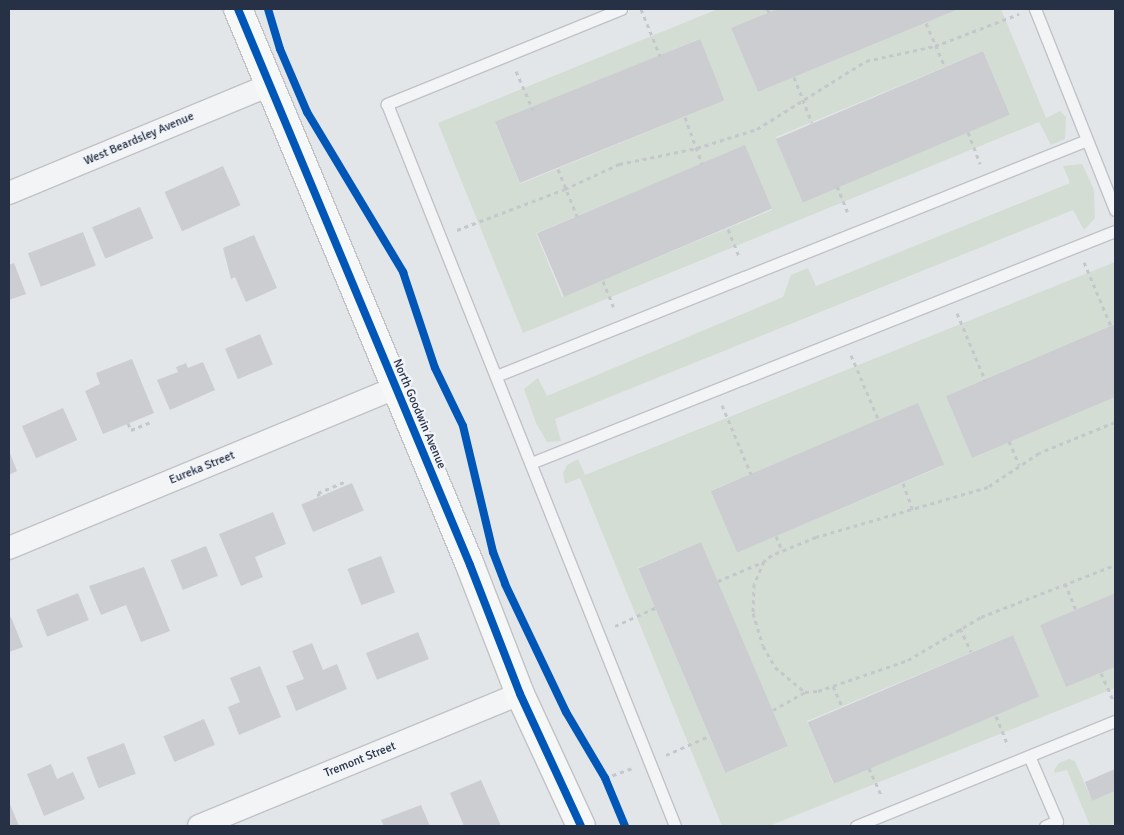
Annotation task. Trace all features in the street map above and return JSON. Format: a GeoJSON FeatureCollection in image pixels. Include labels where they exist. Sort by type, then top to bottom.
{"type":"FeatureCollection","features":[{"type":"Feature","properties":{"kind":"street","name":"North Goodwin Avenue"},"geometry":{"type":"LineString","coordinates":[[238,9],[396,388],[520,694],[581,826]]}},
{"type":"Feature","properties":{"kind":"street","name":"West Beardsley Avenue"},"geometry":{"type":"LineString","coordinates":[[9,193],[270,85]]}},
{"type":"Feature","properties":{"kind":"street","name":"Eureka Street"},"geometry":{"type":"LineString","coordinates":[[9,548],[396,388]]}},
{"type":"Feature","properties":{"kind":"street","name":"Tremont Street"},"geometry":{"type":"LineString","coordinates":[[199,826],[520,694]]}},
{"type":"Feature","properties":{"kind":"lane"},"geometry":{"type":"LineString","coordinates":[[621,9],[387,104],[675,826]]}},
{"type":"Feature","properties":{"kind":"lane"},"geometry":{"type":"LineString","coordinates":[[1030,10],[1087,140],[1115,210]]}},
{"type":"Feature","properties":{"kind":"lane"},"geometry":{"type":"LineString","coordinates":[[496,376],[1087,140]]}},
{"type":"Feature","properties":{"kind":"lane"},"geometry":{"type":"LineString","coordinates":[[531,463],[1115,232]]}},
{"type":"Feature","properties":{"kind":"lane"},"geometry":{"type":"LineString","coordinates":[[856,826],[1115,720]]}},
{"type":"Feature","properties":{"kind":"lane"},"geometry":{"type":"LineString","coordinates":[[1029,756],[1057,821],[1045,826]]}},
{"type":"Feature","properties":{"kind":"path"},"geometry":{"type":"LineString","coordinates":[[641,9],[660,56]]}},
{"type":"Feature","properties":{"kind":"path"},"geometry":{"type":"LineString","coordinates":[[440,236],[565,189],[619,164],[696,148],[758,129],[866,61],[936,46],[1030,10]]}},
{"type":"Feature","properties":{"kind":"path"},"geometry":{"type":"LineString","coordinates":[[926,23],[945,67]]}},
{"type":"Feature","properties":{"kind":"path"},"geometry":{"type":"LineString","coordinates":[[509,54],[533,110]]}},
{"type":"Feature","properties":{"kind":"path"},"geometry":{"type":"LineString","coordinates":[[794,77],[812,122]]}},
{"type":"Feature","properties":{"kind":"path"},"geometry":{"type":"LineString","coordinates":[[685,117],[702,164]]}},
{"type":"Feature","properties":{"kind":"path"},"geometry":{"type":"LineString","coordinates":[[968,132],[986,180]]}},
{"type":"Feature","properties":{"kind":"path"},"geometry":{"type":"LineString","coordinates":[[558,169],[576,216]]}},
{"type":"Feature","properties":{"kind":"path"},"geometry":{"type":"LineString","coordinates":[[837,186],[856,232]]}},
{"type":"Feature","properties":{"kind":"path"},"geometry":{"type":"LineString","coordinates":[[728,228],[748,275]]}},
{"type":"Feature","properties":{"kind":"path"},"geometry":{"type":"LineString","coordinates":[[1078,246],[1111,326]]}},
{"type":"Feature","properties":{"kind":"path"},"geometry":{"type":"LineString","coordinates":[[603,281],[621,326]]}},
{"type":"Feature","properties":{"kind":"path"},"geometry":{"type":"LineString","coordinates":[[950,297],[985,380]]}},
{"type":"Feature","properties":{"kind":"path"},"geometry":{"type":"LineString","coordinates":[[844,339],[879,421]]}},
{"type":"Feature","properties":{"kind":"path"},"geometry":{"type":"LineString","coordinates":[[716,390],[751,474]]}},
{"type":"Feature","properties":{"kind":"path"},"geometry":{"type":"LineString","coordinates":[[128,423],[131,430],[151,422]]}},
{"type":"Feature","properties":{"kind":"path"},"geometry":{"type":"LineString","coordinates":[[718,581],[764,561],[782,550],[816,537],[988,487],[1039,453],[1115,422]]}},
{"type":"Feature","properties":{"kind":"path"},"geometry":{"type":"LineString","coordinates":[[1010,441],[1019,465]]}},
{"type":"Feature","properties":{"kind":"path"},"geometry":{"type":"LineString","coordinates":[[319,496],[318,493],[344,482]]}},
{"type":"Feature","properties":{"kind":"path"},"geometry":{"type":"LineString","coordinates":[[903,483],[913,510]]}},
{"type":"Feature","properties":{"kind":"path"},"geometry":{"type":"LineString","coordinates":[[776,536],[782,550]]}},
{"type":"Feature","properties":{"kind":"path"},"geometry":{"type":"LineString","coordinates":[[764,561],[752,597],[757,631],[775,667],[805,692]]}},
{"type":"Feature","properties":{"kind":"path"},"geometry":{"type":"LineString","coordinates":[[773,710],[805,692],[834,686],[908,660],[960,628],[1065,583],[1115,565]]}},
{"type":"Feature","properties":{"kind":"path"},"geometry":{"type":"LineString","coordinates":[[1065,583],[1076,610]]}},
{"type":"Feature","properties":{"kind":"path"},"geometry":{"type":"LineString","coordinates":[[598,633],[658,608]]}},
{"type":"Feature","properties":{"kind":"path"},"geometry":{"type":"LineString","coordinates":[[960,628],[971,652]]}},
{"type":"Feature","properties":{"kind":"path"},"geometry":{"type":"LineString","coordinates":[[1101,673],[1115,705]]}},
{"type":"Feature","properties":{"kind":"path"},"geometry":{"type":"LineString","coordinates":[[834,686],[842,706]]}},
{"type":"Feature","properties":{"kind":"path"},"geometry":{"type":"LineString","coordinates":[[996,716],[1015,762]]}},
{"type":"Feature","properties":{"kind":"path"},"geometry":{"type":"LineString","coordinates":[[605,778],[649,762],[709,736]]}},
{"type":"Feature","properties":{"kind":"path"},"geometry":{"type":"LineString","coordinates":[[869,768],[888,813]]}},
{"type":"Feature","properties":{"kind":"path"},"geometry":{"type":"LineString","coordinates":[[601,770],[609,786]]}},
{"type":"Feature","properties":{"kind":"shaded area"},"geometry":{"type":"Polygon","coordinates":[[[718,9],[777,9],[731,28],[758,92],[959,9],[1001,9],[1046,118],[1060,111],[1066,117],[1065,139],[1051,145],[1039,122],[523,333],[438,123],[718,9]],[[699,39],[496,125],[520,184],[725,100],[699,39]],[[983,51],[776,137],[802,200],[1010,114],[983,51]],[[745,146],[536,233],[562,297],[772,210],[745,146]]]}},
{"type":"Feature","properties":{"kind":"shaded area"},"geometry":{"type":"Polygon","coordinates":[[[1082,164],[1094,190],[1095,218],[1084,230],[1073,210],[555,419],[561,441],[547,442],[536,423],[524,389],[538,378],[547,396],[783,297],[791,275],[808,268],[816,286],[1070,183],[1063,166],[1082,164]]]}},
{"type":"Feature","properties":{"kind":"shaded area"},"geometry":{"type":"Polygon","coordinates":[[[1115,262],[1115,324],[946,396],[972,458],[1115,397],[1115,593],[1040,625],[1066,687],[1115,667],[1115,688],[769,826],[722,826],[580,478],[565,484],[563,473],[567,465],[578,459],[585,475],[1115,262]],[[879,421],[712,490],[737,552],[943,466],[879,421]],[[701,542],[638,568],[725,773],[787,747],[701,542]],[[1013,635],[807,721],[833,783],[1039,697],[1013,635]]]}},
{"type":"Feature","properties":{"kind":"shaded area"},"geometry":{"type":"Polygon","coordinates":[[[1069,759],[1075,761],[1092,801],[1115,791],[1115,826],[1090,826],[1067,770],[1055,773],[1054,770],[1059,763],[1069,759]]]}},
{"type":"Feature","properties":{"kind":"building"},"geometry":{"type":"Polygon","coordinates":[[[777,9],[959,9],[758,92],[731,28],[777,9]]]}},
{"type":"Feature","properties":{"kind":"building"},"geometry":{"type":"Polygon","coordinates":[[[700,39],[725,100],[520,183],[495,122],[700,39]]]}},
{"type":"Feature","properties":{"kind":"building"},"geometry":{"type":"Polygon","coordinates":[[[983,51],[1010,115],[803,202],[776,139],[983,51]]]}},
{"type":"Feature","properties":{"kind":"building"},"geometry":{"type":"Polygon","coordinates":[[[745,145],[772,209],[564,297],[537,233],[745,145]]]}},
{"type":"Feature","properties":{"kind":"building"},"geometry":{"type":"Polygon","coordinates":[[[223,166],[240,205],[182,231],[165,192],[223,166]]]}},
{"type":"Feature","properties":{"kind":"building"},"geometry":{"type":"Polygon","coordinates":[[[140,207],[153,238],[105,259],[92,227],[140,207]]]}},
{"type":"Feature","properties":{"kind":"building"},"geometry":{"type":"Polygon","coordinates":[[[83,232],[96,266],[41,287],[28,253],[83,232]]]}},
{"type":"Feature","properties":{"kind":"building"},"geometry":{"type":"Polygon","coordinates":[[[254,235],[277,288],[246,302],[235,277],[231,279],[223,248],[254,235]]]}},
{"type":"Feature","properties":{"kind":"building"},"geometry":{"type":"Polygon","coordinates":[[[14,263],[26,294],[9,300],[9,265],[14,263]]]}},
{"type":"Feature","properties":{"kind":"building"},"geometry":{"type":"Polygon","coordinates":[[[1115,324],[1115,397],[972,458],[946,396],[1115,324]]]}},
{"type":"Feature","properties":{"kind":"building"},"geometry":{"type":"Polygon","coordinates":[[[260,334],[273,364],[238,379],[225,349],[260,334]]]}},
{"type":"Feature","properties":{"kind":"building"},"geometry":{"type":"Polygon","coordinates":[[[132,359],[154,413],[103,434],[85,391],[100,384],[96,373],[132,359]]]}},
{"type":"Feature","properties":{"kind":"building"},"geometry":{"type":"Polygon","coordinates":[[[203,362],[215,390],[170,410],[157,380],[178,372],[176,367],[186,363],[188,368],[203,362]]]}},
{"type":"Feature","properties":{"kind":"building"},"geometry":{"type":"Polygon","coordinates":[[[918,403],[944,465],[737,553],[711,491],[918,403]]]}},
{"type":"Feature","properties":{"kind":"building"},"geometry":{"type":"Polygon","coordinates":[[[63,408],[77,440],[36,458],[22,426],[63,408]]]}},
{"type":"Feature","properties":{"kind":"building"},"geometry":{"type":"Polygon","coordinates":[[[9,451],[17,471],[9,475],[9,451]]]}},
{"type":"Feature","properties":{"kind":"building"},"geometry":{"type":"Polygon","coordinates":[[[352,483],[364,511],[313,532],[301,504],[352,483]]]}},
{"type":"Feature","properties":{"kind":"building"},"geometry":{"type":"Polygon","coordinates":[[[273,512],[286,544],[255,557],[263,577],[241,586],[219,534],[273,512]]]}},
{"type":"Feature","properties":{"kind":"building"},"geometry":{"type":"Polygon","coordinates":[[[701,542],[788,746],[725,773],[638,569],[701,542]]]}},
{"type":"Feature","properties":{"kind":"building"},"geometry":{"type":"Polygon","coordinates":[[[206,546],[218,576],[183,590],[171,560],[206,546]]]}},
{"type":"Feature","properties":{"kind":"building"},"geometry":{"type":"Polygon","coordinates":[[[381,556],[395,592],[361,605],[347,569],[381,556]]]}},
{"type":"Feature","properties":{"kind":"building"},"geometry":{"type":"Polygon","coordinates":[[[144,567],[170,631],[141,642],[126,605],[101,615],[89,586],[144,567]]]}},
{"type":"Feature","properties":{"kind":"building"},"geometry":{"type":"Polygon","coordinates":[[[78,593],[89,620],[47,637],[36,610],[78,593]]]}},
{"type":"Feature","properties":{"kind":"building"},"geometry":{"type":"Polygon","coordinates":[[[1115,593],[1115,667],[1066,687],[1040,625],[1115,593]]]}},
{"type":"Feature","properties":{"kind":"building"},"geometry":{"type":"Polygon","coordinates":[[[11,617],[23,647],[9,652],[9,618],[11,617]]]}},
{"type":"Feature","properties":{"kind":"building"},"geometry":{"type":"Polygon","coordinates":[[[418,632],[429,659],[377,680],[366,653],[418,632]]]}},
{"type":"Feature","properties":{"kind":"building"},"geometry":{"type":"Polygon","coordinates":[[[1013,635],[1039,697],[834,784],[808,722],[1013,635]]]}},
{"type":"Feature","properties":{"kind":"building"},"geometry":{"type":"Polygon","coordinates":[[[312,643],[323,670],[337,664],[347,689],[296,711],[286,686],[304,679],[292,651],[312,643]]]}},
{"type":"Feature","properties":{"kind":"building"},"geometry":{"type":"Polygon","coordinates":[[[260,666],[281,717],[239,735],[228,707],[240,702],[230,678],[260,666]]]}},
{"type":"Feature","properties":{"kind":"building"},"geometry":{"type":"Polygon","coordinates":[[[204,719],[215,745],[174,762],[163,736],[204,719]]]}},
{"type":"Feature","properties":{"kind":"building"},"geometry":{"type":"Polygon","coordinates":[[[124,743],[136,774],[98,788],[87,757],[124,743]]]}},
{"type":"Feature","properties":{"kind":"building"},"geometry":{"type":"Polygon","coordinates":[[[51,764],[57,779],[73,772],[85,799],[44,816],[27,774],[51,764]]]}},
{"type":"Feature","properties":{"kind":"building"},"geometry":{"type":"Polygon","coordinates":[[[1115,769],[1115,791],[1092,801],[1085,782],[1115,769]]]}},
{"type":"Feature","properties":{"kind":"building"},"geometry":{"type":"Polygon","coordinates":[[[481,780],[501,826],[464,826],[450,793],[481,780]]]}},
{"type":"Feature","properties":{"kind":"building"},"geometry":{"type":"Polygon","coordinates":[[[9,802],[19,826],[9,826],[9,802]]]}},
{"type":"Feature","properties":{"kind":"building"},"geometry":{"type":"Polygon","coordinates":[[[421,805],[430,826],[384,826],[381,820],[421,805]]]}},
{"type":"Feature","properties":{"kind":"cycle path"},"geometry":{"type":"LineString","coordinates":[[238,9],[470,565],[520,694],[581,826]]}},
{"type":"Feature","properties":{"kind":"cycle path"},"geometry":{"type":"LineString","coordinates":[[268,9],[280,49],[307,112],[403,272],[435,368],[463,426],[493,552],[505,584],[566,712],[605,778],[625,826]]}}]}
